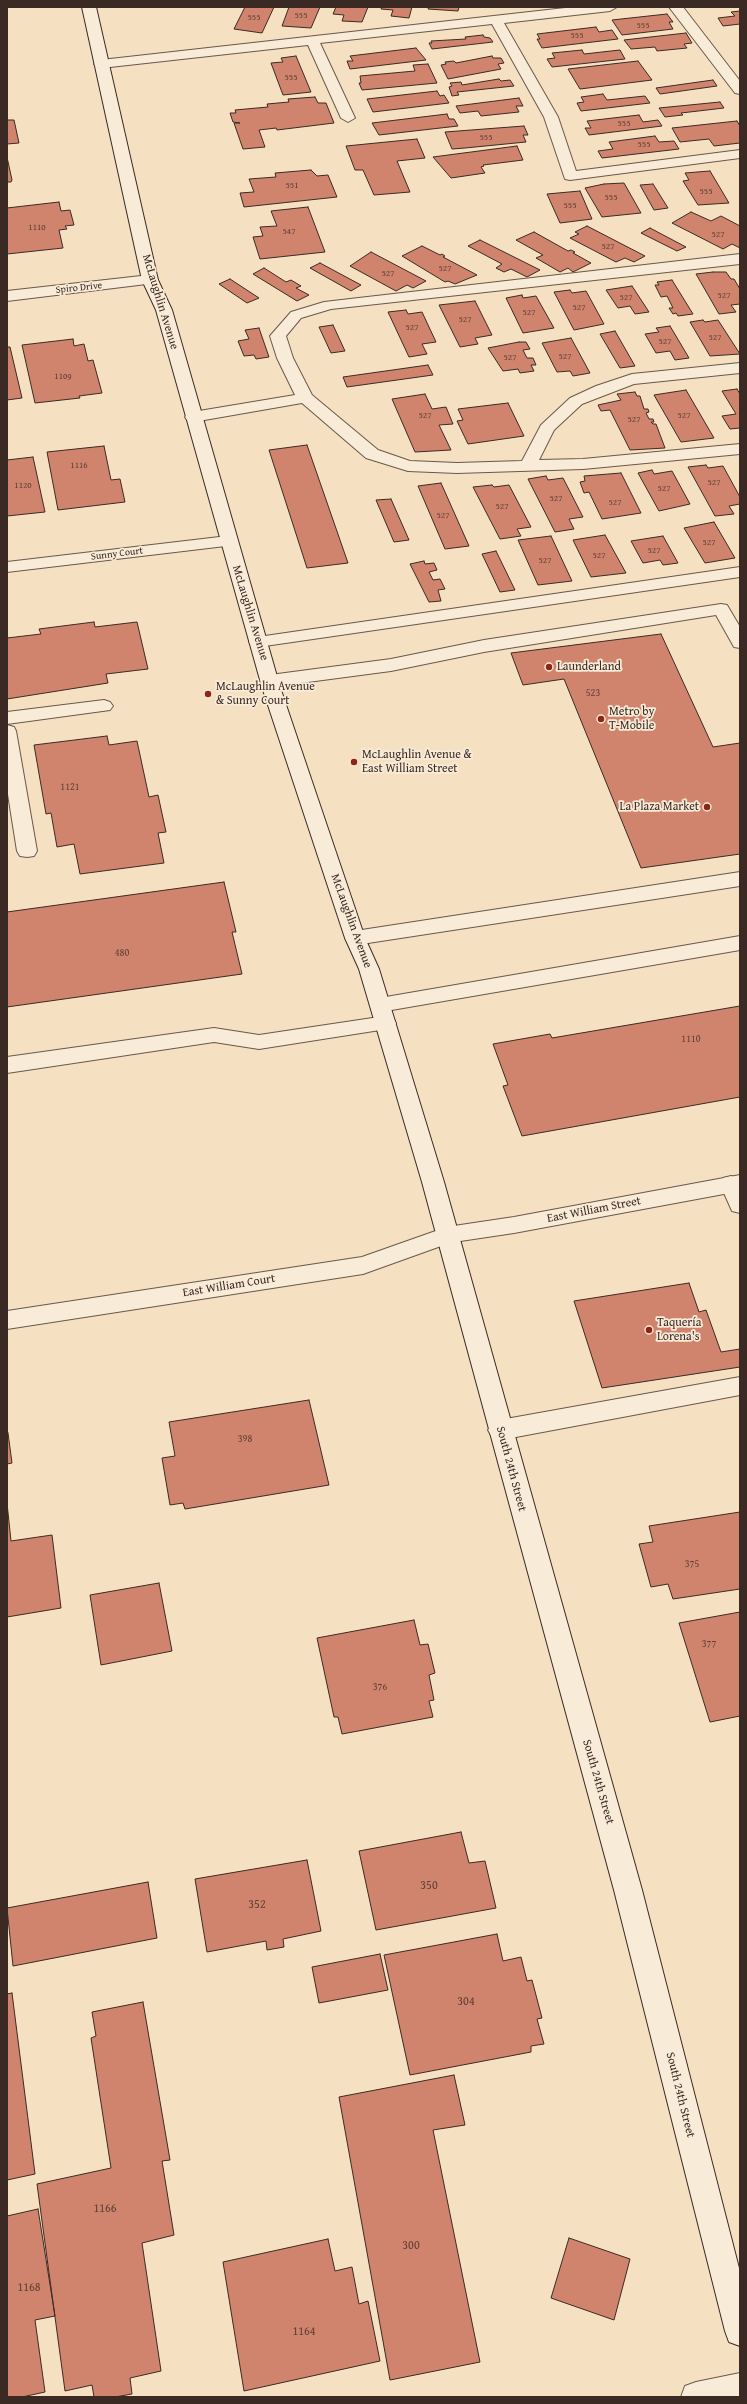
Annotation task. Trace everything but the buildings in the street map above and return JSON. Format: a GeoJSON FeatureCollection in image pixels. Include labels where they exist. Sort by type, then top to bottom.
{"type":"FeatureCollection","features":[{"type":"Feature","properties":{"kind":"main road","name":"McLaughlin Avenue"},"geometry":{"type":"LineString","coordinates":[[89,7],[150,280],[164,310],[228,541],[270,681],[355,938],[369,968],[447,1235]]}},
{"type":"Feature","properties":{"kind":"main road"},"geometry":{"type":"LineString","coordinates":[[101,64],[610,7]]}},
{"type":"Feature","properties":{"kind":"main road"},"geometry":{"type":"LineString","coordinates":[[676,7],[740,90]]}},
{"type":"Feature","properties":{"kind":"main road"},"geometry":{"type":"LineString","coordinates":[[496,20],[550,117],[570,176],[740,154]]}},
{"type":"Feature","properties":{"kind":"main road"},"geometry":{"type":"LineString","coordinates":[[312,40],[348,118]]}},
{"type":"Feature","properties":{"kind":"main road"},"geometry":{"type":"LineString","coordinates":[[740,259],[329,305],[296,315],[278,336],[285,358],[305,398],[372,454],[408,466],[457,468],[583,464],[740,449]]}},
{"type":"Feature","properties":{"kind":"main road","name":"Spiro Drive"},"geometry":{"type":"LineString","coordinates":[[7,296],[150,280]]}},
{"type":"Feature","properties":{"kind":"main road"},"geometry":{"type":"LineString","coordinates":[[528,466],[547,428],[576,402],[602,389],[632,379],[740,368]]}},
{"type":"Feature","properties":{"kind":"main road"},"geometry":{"type":"LineString","coordinates":[[193,417],[305,398]]}},
{"type":"Feature","properties":{"kind":"main road","name":"Sunny Court"},"geometry":{"type":"LineString","coordinates":[[7,567],[228,541]]}},
{"type":"Feature","properties":{"kind":"main road"},"geometry":{"type":"LineString","coordinates":[[258,642],[740,572]]}},
{"type":"Feature","properties":{"kind":"main road"},"geometry":{"type":"LineString","coordinates":[[270,681],[391,666],[484,646],[720,610],[740,643]]}},
{"type":"Feature","properties":{"kind":"main road"},"geometry":{"type":"LineString","coordinates":[[7,718],[104,706]]}},
{"type":"Feature","properties":{"kind":"main road"},"geometry":{"type":"LineString","coordinates":[[7,731],[27,851]]}},
{"type":"Feature","properties":{"kind":"main road"},"geometry":{"type":"LineString","coordinates":[[355,938],[740,879]]}},
{"type":"Feature","properties":{"kind":"main road"},"geometry":{"type":"LineString","coordinates":[[7,1065],[214,1035],[259,1042],[383,1014],[740,943]]}},
{"type":"Feature","properties":{"kind":"main road"},"geometry":{"type":"LineString","coordinates":[[736,1184],[740,1205]]}},
{"type":"Feature","properties":{"kind":"main road","name":"East William Street"},"geometry":{"type":"LineString","coordinates":[[447,1235],[514,1225],[736,1184]]}},
{"type":"Feature","properties":{"kind":"main road","name":"East William Court"},"geometry":{"type":"LineString","coordinates":[[7,1320],[363,1265],[447,1235]]}},
{"type":"Feature","properties":{"kind":"main road","name":"South 24th Street"},"geometry":{"type":"LineString","coordinates":[[447,1235],[628,1890],[740,2331]]}},
{"type":"Feature","properties":{"kind":"main road"},"geometry":{"type":"LineString","coordinates":[[500,1430],[740,1386]]}},
{"type":"Feature","properties":{"kind":"main road"},"geometry":{"type":"LineString","coordinates":[[696,2397],[740,2388]]}},
{"type":"Feature","properties":{"kind":"place","name":"Launderland"},"geometry":{"type":"Point","coordinates":[549,667]}},
{"type":"Feature","properties":{"kind":"place","name":"McLaughlin Avenue & Sunny Court"},"geometry":{"type":"Point","coordinates":[208,694]}},
{"type":"Feature","properties":{"kind":"place","name":"Metro by T-Mobile"},"geometry":{"type":"Point","coordinates":[601,719]}},
{"type":"Feature","properties":{"kind":"place","name":"McLaughlin Avenue & East William Street"},"geometry":{"type":"Point","coordinates":[354,762]}},
{"type":"Feature","properties":{"kind":"place","name":"La Plaza Market"},"geometry":{"type":"Point","coordinates":[707,807]}},
{"type":"Feature","properties":{"kind":"place","name":"Taquería Lorena's"},"geometry":{"type":"Point","coordinates":[649,1330]}}]}
